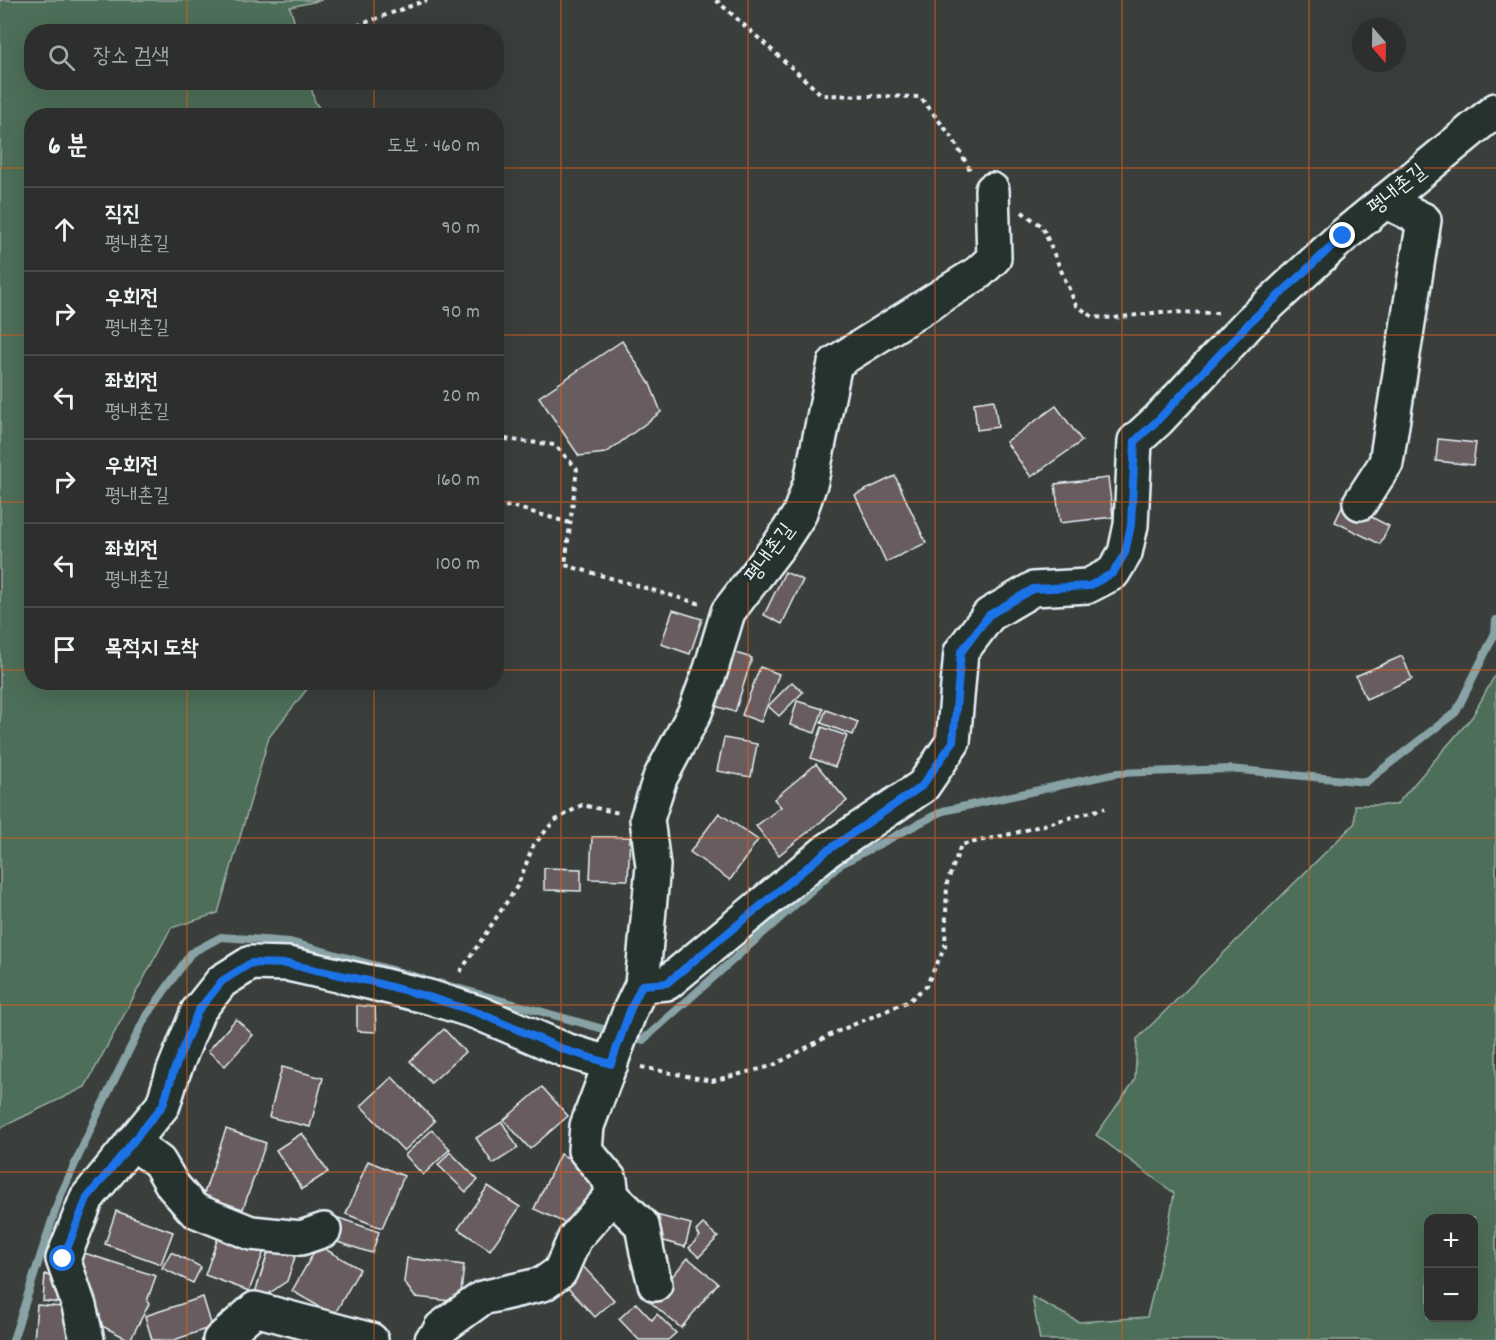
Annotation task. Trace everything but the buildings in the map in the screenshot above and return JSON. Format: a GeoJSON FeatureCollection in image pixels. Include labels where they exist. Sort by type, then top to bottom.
{"type":"FeatureCollection","features":[{"type":"Feature","properties":{"kind":"street","name":"평내촌길"},"geometry":{"type":"LineString","coordinates":[[636,997],[667,983],[828,850],[922,786],[953,742],[961,652],[989,615],[1033,589],[1089,586],[1113,573],[1125,553],[1131,525],[1135,441],[1158,420],[1250,322],[1343,236],[1496,110]]}},
{"type":"Feature","properties":{"kind":"street","name":"평내촌길"},"geometry":{"type":"LineString","coordinates":[[656,1284],[642,1225],[612,1196],[610,1180],[585,1150],[587,1126],[636,997],[653,866],[646,819],[660,778],[695,712],[728,612],[799,515],[811,481],[835,363],[978,273],[994,258],[992,190]]}},
{"type":"Feature","properties":{"kind":"street"},"geometry":{"type":"LineString","coordinates":[[1360,503],[1386,463],[1424,220],[1385,201]]}},
{"type":"Feature","properties":{"kind":"street"},"geometry":{"type":"LineString","coordinates":[[87,1340],[80,1306],[63,1259],[87,1198],[163,1105],[198,1011],[222,981],[251,963],[288,964],[373,982],[479,1013],[565,1050],[613,1057]]}},
{"type":"Feature","properties":{"kind":"street"},"geometry":{"type":"LineString","coordinates":[[132,1142],[159,1162],[173,1186],[194,1210],[251,1233],[301,1238],[324,1230]]}},
{"type":"Feature","properties":{"kind":"street"},"geometry":{"type":"LineString","coordinates":[[435,1339],[441,1328],[482,1298],[543,1284],[560,1272],[575,1238],[612,1196]]}},
{"type":"Feature","properties":{"kind":"street"},"geometry":{"type":"LineString","coordinates":[[220,1340],[255,1309],[371,1340]]}},
{"type":"Feature","properties":{"kind":"path"},"geometry":{"type":"LineString","coordinates":[[362,24],[427,0]]}},
{"type":"Feature","properties":{"kind":"path"},"geometry":{"type":"LineString","coordinates":[[504,439],[555,445],[577,469],[565,565],[728,612]]}},
{"type":"Feature","properties":{"kind":"path"},"geometry":{"type":"LineString","coordinates":[[504,506],[511,506],[570,523]]}},
{"type":"Feature","properties":{"kind":"path"},"geometry":{"type":"LineString","coordinates":[[460,972],[518,885],[532,846],[554,820],[582,805],[646,819]]}},
{"type":"Feature","properties":{"kind":"path"},"geometry":{"type":"LineString","coordinates":[[613,1057],[712,1081],[772,1066],[834,1033],[909,1001],[926,986],[945,947],[947,883],[961,845],[1015,833],[1105,808]]}},
{"type":"Feature","properties":{"kind":"green space"},"geometry":{"type":"Polygon","coordinates":[[[0,0],[322,0],[290,7],[295,24],[24,24],[24,90],[312,90],[319,108],[24,108],[24,690],[306,690],[269,737],[218,913],[171,928],[85,1087],[0,1128],[0,0]]]}},
{"type":"Feature","properties":{"kind":"green space"},"geometry":{"type":"Polygon","coordinates":[[[1496,673],[1496,1340],[1040,1340],[1032,1297],[1079,1322],[1147,1317],[1167,1235],[1174,1193],[1096,1135],[1135,1080],[1137,1039],[1355,823],[1355,805],[1396,805],[1472,717],[1496,673]]]}},
{"type":"Feature","properties":{"kind":"waterway"},"geometry":{"type":"LineString","coordinates":[[627,1035],[643,1040],[841,864],[943,811],[1117,773],[1230,769],[1366,782],[1456,712],[1495,633],[1496,620]]}},
{"type":"Feature","properties":{"kind":"waterway"},"geometry":{"type":"LineString","coordinates":[[13,1340],[59,1199],[98,1113],[144,1020],[191,953],[221,937],[290,942],[421,978]]}},
{"type":"Feature","properties":{"kind":"waterway"},"geometry":{"type":"LineString","coordinates":[[439,983],[614,1032]]}},
{"type":"Feature","properties":{"kind":"route"},"geometry":{"type":"LineString","coordinates":[[63,1259],[87,1198],[163,1105],[198,1011],[222,981],[251,963],[288,964],[373,982],[429,997],[479,1013],[565,1050],[611,1064],[631,1008],[642,985],[667,983],[828,850],[922,786],[953,742],[961,652],[989,615],[1033,589],[1089,586],[1113,573],[1125,553],[1131,525],[1135,441],[1158,420],[1250,322],[1343,236]]}}]}
